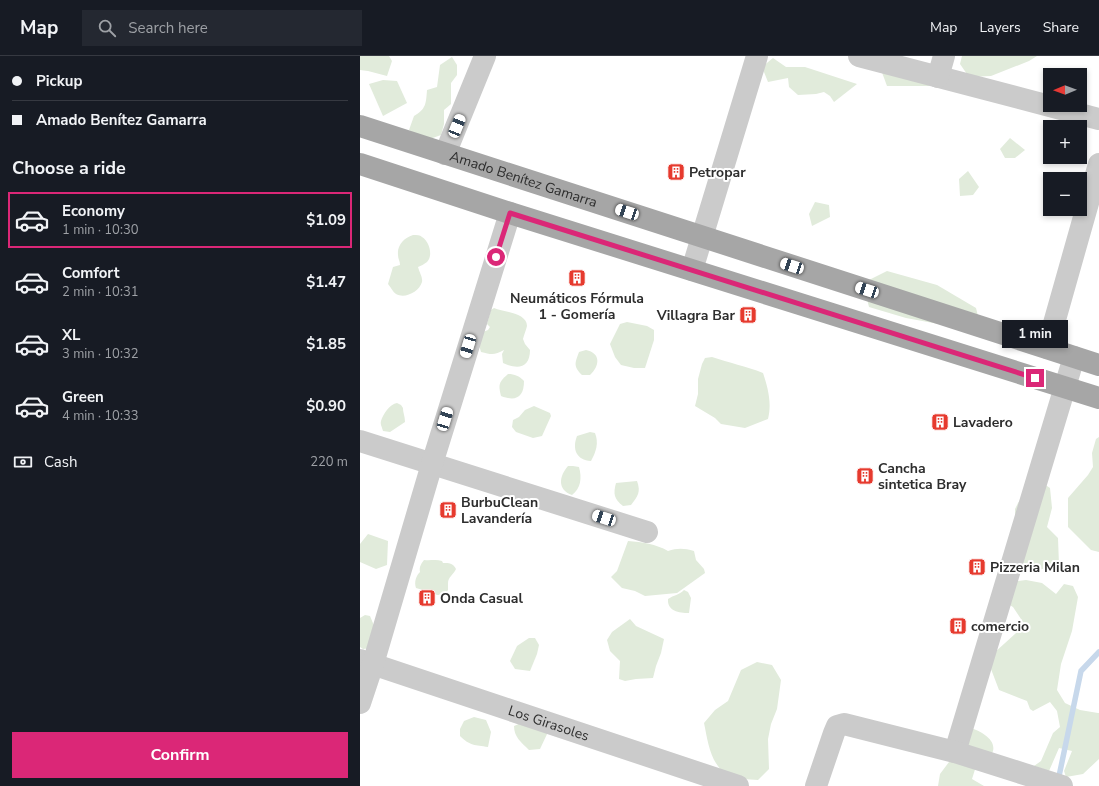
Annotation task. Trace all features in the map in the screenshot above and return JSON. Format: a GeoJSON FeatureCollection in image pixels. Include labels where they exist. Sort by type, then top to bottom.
{"type":"FeatureCollection","features":[{"type":"Feature","properties":{"kind":"main road","name":"Amado Benítez Gamarra"},"geometry":{"type":"LineString","coordinates":[[360,126],[1099,365]]}},
{"type":"Feature","properties":{"kind":"main road"},"geometry":{"type":"LineString","coordinates":[[360,164],[510,213],[1099,398]]}},
{"type":"Feature","properties":{"kind":"street"},"geometry":{"type":"LineString","coordinates":[[445,154],[485,56]]}},
{"type":"Feature","properties":{"kind":"street"},"geometry":{"type":"LineString","coordinates":[[692,270],[757,56]]}},
{"type":"Feature","properties":{"kind":"street"},"geometry":{"type":"LineString","coordinates":[[859,56],[1099,119]]}},
{"type":"Feature","properties":{"kind":"street"},"geometry":{"type":"LineString","coordinates":[[938,77],[944,56]]}},
{"type":"Feature","properties":{"kind":"street"},"geometry":{"type":"LineString","coordinates":[[1047,348],[1099,164]]}},
{"type":"Feature","properties":{"kind":"street"},"geometry":{"type":"LineString","coordinates":[[360,703],[366,662],[432,464],[510,213]]}},
{"type":"Feature","properties":{"kind":"street"},"geometry":{"type":"LineString","coordinates":[[955,752],[1074,357]]}},
{"type":"Feature","properties":{"kind":"street"},"geometry":{"type":"LineString","coordinates":[[360,441],[647,532]]}},
{"type":"Feature","properties":{"kind":"street","name":"Los Girasoles"},"geometry":{"type":"LineString","coordinates":[[366,662],[738,786]]}},
{"type":"Feature","properties":{"kind":"street"},"geometry":{"type":"LineString","coordinates":[[816,786],[834,732],[837,726],[844,724],[955,752],[1062,786]]}},
{"type":"Feature","properties":{"kind":"green space"},"geometry":{"type":"Polygon","coordinates":[[[360,56],[389,56],[392,61],[387,76],[360,70],[360,56]]]}},
{"type":"Feature","properties":{"kind":"green space"},"geometry":{"type":"Polygon","coordinates":[[[962,56],[1037,56],[1029,61],[991,76],[969,77],[960,64],[962,56]]]}},
{"type":"Feature","properties":{"kind":"green space"},"geometry":{"type":"Polygon","coordinates":[[[452,57],[457,65],[457,75],[451,83],[451,104],[444,110],[444,124],[441,135],[427,140],[409,130],[414,116],[425,106],[427,90],[437,87],[440,65],[452,57]]]}},
{"type":"Feature","properties":{"kind":"green space"},"geometry":{"type":"Polygon","coordinates":[[[773,58],[786,67],[805,67],[857,84],[834,102],[830,96],[824,92],[798,95],[789,87],[788,78],[768,82],[762,67],[773,58]]]}},
{"type":"Feature","properties":{"kind":"green space"},"geometry":{"type":"Polygon","coordinates":[[[880,67],[931,86],[887,86],[880,67]]]}},
{"type":"Feature","properties":{"kind":"green space"},"geometry":{"type":"Polygon","coordinates":[[[383,80],[397,81],[407,103],[383,116],[369,84],[383,80]]]}},
{"type":"Feature","properties":{"kind":"green space"},"geometry":{"type":"Polygon","coordinates":[[[1010,138],[1025,150],[1015,158],[1005,158],[1000,149],[1010,138]]]}},
{"type":"Feature","properties":{"kind":"green space"},"geometry":{"type":"Polygon","coordinates":[[[968,171],[979,187],[973,195],[960,196],[959,179],[968,171]]]}},
{"type":"Feature","properties":{"kind":"green space"},"geometry":{"type":"Polygon","coordinates":[[[815,202],[829,205],[830,217],[812,226],[809,214],[815,202]]]}},
{"type":"Feature","properties":{"kind":"green space"},"geometry":{"type":"Polygon","coordinates":[[[413,235],[420,236],[425,239],[430,249],[430,256],[427,262],[418,267],[422,282],[418,289],[411,294],[403,296],[396,294],[388,284],[393,267],[400,265],[398,251],[400,245],[404,240],[413,235]]]}},
{"type":"Feature","properties":{"kind":"green space"},"geometry":{"type":"Polygon","coordinates":[[[887,271],[937,285],[976,308],[982,332],[906,318],[869,307],[863,283],[887,271]]]}},
{"type":"Feature","properties":{"kind":"green space"},"geometry":{"type":"Polygon","coordinates":[[[494,308],[519,316],[526,322],[527,326],[523,339],[530,350],[528,361],[522,366],[518,367],[503,363],[502,354],[504,350],[493,354],[481,352],[479,345],[483,332],[488,330],[490,327],[487,324],[491,310],[494,308]]]}},
{"type":"Feature","properties":{"kind":"green space"},"geometry":{"type":"Polygon","coordinates":[[[627,322],[647,326],[654,330],[654,340],[645,368],[634,368],[621,365],[615,357],[610,344],[620,324],[627,322]]]}},
{"type":"Feature","properties":{"kind":"green space"},"geometry":{"type":"Polygon","coordinates":[[[586,350],[594,354],[597,364],[596,368],[590,375],[582,375],[576,367],[576,362],[579,352],[586,350]]]}},
{"type":"Feature","properties":{"kind":"green space"},"geometry":{"type":"Polygon","coordinates":[[[712,357],[763,373],[769,396],[770,407],[768,419],[745,428],[721,424],[715,418],[695,406],[698,394],[698,379],[702,364],[705,358],[712,357]]]}},
{"type":"Feature","properties":{"kind":"green space"},"geometry":{"type":"Polygon","coordinates":[[[508,374],[513,374],[524,381],[523,391],[518,397],[506,398],[501,396],[500,384],[508,374]]]}},
{"type":"Feature","properties":{"kind":"green space"},"geometry":{"type":"Polygon","coordinates":[[[397,403],[403,408],[405,422],[390,432],[383,431],[381,422],[383,415],[389,407],[397,403]]]}},
{"type":"Feature","properties":{"kind":"green space"},"geometry":{"type":"Polygon","coordinates":[[[534,406],[550,413],[551,416],[542,436],[533,438],[516,432],[512,427],[513,420],[519,417],[525,410],[534,406]]]}},
{"type":"Feature","properties":{"kind":"green space"},"geometry":{"type":"Polygon","coordinates":[[[590,432],[595,433],[597,440],[596,451],[591,461],[579,456],[575,449],[577,436],[590,432]]]}},
{"type":"Feature","properties":{"kind":"green space"},"geometry":{"type":"Polygon","coordinates":[[[1099,437],[1099,552],[1091,550],[1068,527],[1068,498],[1093,467],[1092,453],[1096,439],[1099,437]]]}},
{"type":"Feature","properties":{"kind":"green space"},"geometry":{"type":"Polygon","coordinates":[[[568,466],[579,467],[580,471],[579,486],[572,495],[564,490],[561,482],[561,478],[568,466]]]}},
{"type":"Feature","properties":{"kind":"green space"},"geometry":{"type":"Polygon","coordinates":[[[637,481],[639,491],[637,496],[631,505],[623,506],[615,496],[616,483],[637,481]]]}},
{"type":"Feature","properties":{"kind":"green space"},"geometry":{"type":"Polygon","coordinates":[[[1044,484],[1050,488],[1052,508],[1047,527],[1058,538],[1059,565],[1026,573],[1009,557],[1015,525],[1015,509],[1029,487],[1044,484]]]}},
{"type":"Feature","properties":{"kind":"green space"},"geometry":{"type":"Polygon","coordinates":[[[368,534],[388,541],[387,565],[376,569],[360,562],[360,544],[368,534]]]}},
{"type":"Feature","properties":{"kind":"green space"},"geometry":{"type":"Polygon","coordinates":[[[628,541],[649,544],[668,551],[674,549],[687,549],[694,551],[696,560],[704,569],[705,573],[677,593],[645,596],[635,591],[622,588],[611,577],[617,571],[628,541]]]}},
{"type":"Feature","properties":{"kind":"green space"},"geometry":{"type":"Polygon","coordinates":[[[424,560],[440,560],[443,563],[451,564],[455,567],[456,569],[449,579],[448,590],[445,595],[437,595],[416,588],[415,584],[417,575],[420,572],[420,566],[424,560]]]}},
{"type":"Feature","properties":{"kind":"green space"},"geometry":{"type":"Polygon","coordinates":[[[1026,580],[1042,583],[1056,594],[1064,584],[1073,586],[1078,597],[1072,631],[1061,664],[1057,690],[1065,703],[1080,710],[1099,713],[1099,759],[1083,774],[1066,777],[1064,771],[1072,751],[1059,748],[1049,771],[1034,766],[1041,761],[1053,733],[1060,727],[1057,711],[1050,702],[1033,711],[1030,709],[1027,701],[999,690],[991,669],[994,653],[1025,625],[1013,607],[995,596],[1000,583],[1026,580]]]}},
{"type":"Feature","properties":{"kind":"green space"},"geometry":{"type":"Polygon","coordinates":[[[684,590],[688,592],[691,598],[689,613],[674,610],[668,603],[668,599],[684,590]]]}},
{"type":"Feature","properties":{"kind":"green space"},"geometry":{"type":"Polygon","coordinates":[[[365,615],[370,616],[375,628],[373,648],[363,649],[360,647],[360,618],[365,615]]]}},
{"type":"Feature","properties":{"kind":"green space"},"geometry":{"type":"Polygon","coordinates":[[[630,619],[636,626],[664,639],[653,678],[625,681],[619,679],[620,661],[610,651],[607,640],[612,632],[630,619]]]}},
{"type":"Feature","properties":{"kind":"green space"},"geometry":{"type":"Polygon","coordinates":[[[529,638],[535,638],[539,645],[530,671],[515,669],[510,661],[517,646],[529,638]]]}},
{"type":"Feature","properties":{"kind":"green space"},"geometry":{"type":"Polygon","coordinates":[[[757,662],[772,665],[781,680],[777,709],[771,724],[768,739],[769,769],[758,780],[738,779],[730,777],[721,770],[713,758],[704,723],[715,710],[728,701],[741,670],[757,662]]]}},
{"type":"Feature","properties":{"kind":"green space"},"geometry":{"type":"Polygon","coordinates":[[[474,717],[486,720],[491,732],[488,747],[470,743],[460,736],[460,729],[464,721],[474,717]]]}},
{"type":"Feature","properties":{"kind":"green space"},"geometry":{"type":"Polygon","coordinates":[[[521,723],[548,732],[540,749],[529,750],[518,739],[514,726],[521,723]]]}},
{"type":"Feature","properties":{"kind":"green space"},"geometry":{"type":"Polygon","coordinates":[[[971,728],[979,731],[990,739],[993,747],[989,760],[977,763],[972,779],[984,786],[938,786],[940,774],[971,728]]]}},
{"type":"Feature","properties":{"kind":"waterway"},"geometry":{"type":"LineString","coordinates":[[1058,781],[1081,671],[1099,652]]}},
{"type":"Feature","properties":{"kind":"place","name":"Petropar"},"geometry":{"type":"Point","coordinates":[676,172]}},
{"type":"Feature","properties":{"kind":"place","name":"Neumáticos Fórmula 1 - Gomería"},"geometry":{"type":"Point","coordinates":[577,278]}},
{"type":"Feature","properties":{"kind":"place","name":"Villagra Bar"},"geometry":{"type":"Point","coordinates":[748,315]}},
{"type":"Feature","properties":{"kind":"place","name":"Lavadero"},"geometry":{"type":"Point","coordinates":[940,422]}},
{"type":"Feature","properties":{"kind":"place","name":"Cancha sintetica Bray"},"geometry":{"type":"Point","coordinates":[865,476]}},
{"type":"Feature","properties":{"kind":"place","name":"BurbuClean Lavandería"},"geometry":{"type":"Point","coordinates":[448,510]}},
{"type":"Feature","properties":{"kind":"place","name":"Pizzeria Milan"},"geometry":{"type":"Point","coordinates":[977,567]}},
{"type":"Feature","properties":{"kind":"place","name":"Onda Casual"},"geometry":{"type":"Point","coordinates":[427,598]}},
{"type":"Feature","properties":{"kind":"place","name":"comercio"},"geometry":{"type":"Point","coordinates":[958,626]}},
{"type":"Feature","properties":{"kind":"route"},"geometry":{"type":"LineString","coordinates":[[496,257],[510,213],[1035,378]]}}]}
